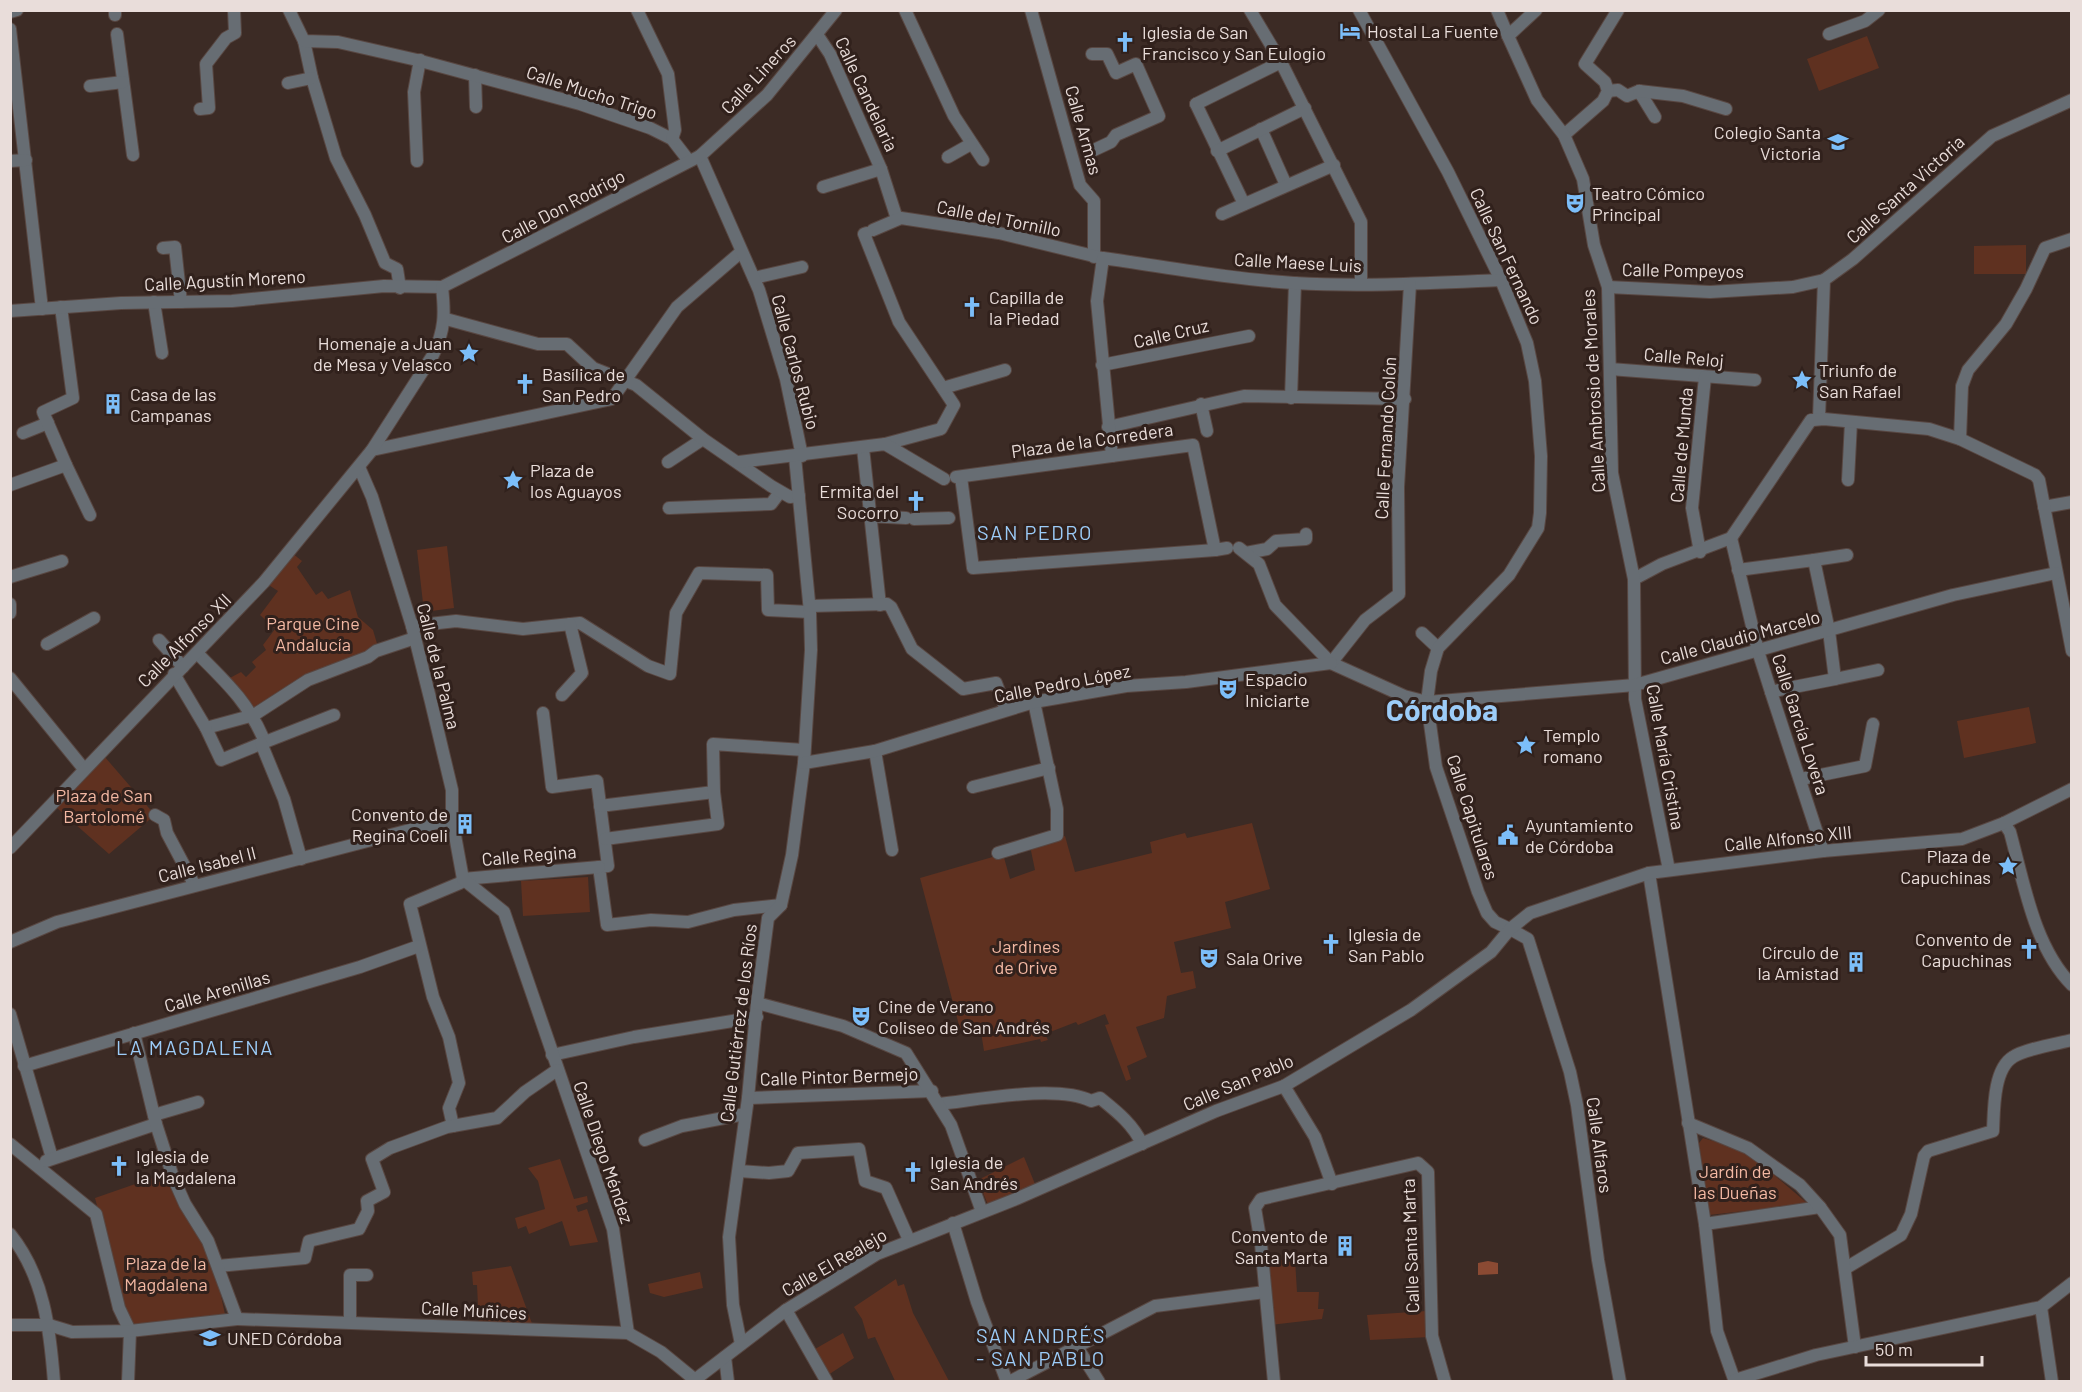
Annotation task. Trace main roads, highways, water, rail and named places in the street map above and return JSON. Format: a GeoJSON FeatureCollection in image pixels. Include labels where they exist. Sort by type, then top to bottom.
{"type":"FeatureCollection","features":[{"type":"Feature","properties":{"kind":"place","name":"Hostal La Fuente"},"geometry":{"type":"Point","coordinates":[1350,31]}},
{"type":"Feature","properties":{"kind":"place","name":"Iglesia de San Francisco y San Eulogio"},"geometry":{"type":"Point","coordinates":[1125,42]}},
{"type":"Feature","properties":{"kind":"place","name":"Colegio Santa Victoria"},"geometry":{"type":"Point","coordinates":[1838,142]}},
{"type":"Feature","properties":{"kind":"place","name":"Teatro Cómico Principal"},"geometry":{"type":"Point","coordinates":[1575,203]}},
{"type":"Feature","properties":{"kind":"place","name":"Capilla de la Piedad"},"geometry":{"type":"Point","coordinates":[972,307]}},
{"type":"Feature","properties":{"kind":"place","name":"Homenaje a Juan de Mesa y Velasco"},"geometry":{"type":"Point","coordinates":[469,353]}},
{"type":"Feature","properties":{"kind":"place","name":"Triunfo de San Rafael"},"geometry":{"type":"Point","coordinates":[1802,380]}},
{"type":"Feature","properties":{"kind":"place","name":"Basílica de San Pedro"},"geometry":{"type":"Point","coordinates":[525,384]}},
{"type":"Feature","properties":{"kind":"place","name":"Casa de las Campanas"},"geometry":{"type":"Point","coordinates":[113,404]}},
{"type":"Feature","properties":{"kind":"place","name":"Plaza de los Aguayos"},"geometry":{"type":"Point","coordinates":[513,480]}},
{"type":"Feature","properties":{"kind":"place","name":"Ermita del Socorro"},"geometry":{"type":"Point","coordinates":[916,501]}},
{"type":"Feature","properties":{"kind":"place","name":"Espacio Iniciarte"},"geometry":{"type":"Point","coordinates":[1228,689]}},
{"type":"Feature","properties":{"kind":"place","name":"Templo romano"},"geometry":{"type":"Point","coordinates":[1526,745]}},
{"type":"Feature","properties":{"kind":"place","name":"Convento de Regina Coeli"},"geometry":{"type":"Point","coordinates":[465,824]}},
{"type":"Feature","properties":{"kind":"place","name":"Ayuntamiento de Córdoba"},"geometry":{"type":"Point","coordinates":[1508,835]}},
{"type":"Feature","properties":{"kind":"place","name":"Plaza de Capuchinas"},"geometry":{"type":"Point","coordinates":[2008,866]}},
{"type":"Feature","properties":{"kind":"place","name":"Iglesia de San Pablo"},"geometry":{"type":"Point","coordinates":[1331,944]}},
{"type":"Feature","properties":{"kind":"place","name":"Convento de Capuchinas"},"geometry":{"type":"Point","coordinates":[2029,949]}},
{"type":"Feature","properties":{"kind":"place","name":"Sala Orive"},"geometry":{"type":"Point","coordinates":[1209,958]}},
{"type":"Feature","properties":{"kind":"place","name":"Círculo de la Amistad"},"geometry":{"type":"Point","coordinates":[1856,962]}},
{"type":"Feature","properties":{"kind":"place","name":"Cine de Verano Coliseo de San Andrés"},"geometry":{"type":"Point","coordinates":[861,1016]}},
{"type":"Feature","properties":{"kind":"place","name":"Iglesia de la Magdalena"},"geometry":{"type":"Point","coordinates":[119,1166]}},
{"type":"Feature","properties":{"kind":"place","name":"Iglesia de San Andrés"},"geometry":{"type":"Point","coordinates":[913,1172]}},
{"type":"Feature","properties":{"kind":"place","name":"Convento de Santa Marta"},"geometry":{"type":"Point","coordinates":[1345,1246]}},
{"type":"Feature","properties":{"kind":"place","name":"UNED Córdoba"},"geometry":{"type":"Point","coordinates":[210,1338]}},
{"type":"Feature","properties":{"kind":"district","name":"SAN PEDRO"},"geometry":{"type":"Point","coordinates":[1035,532]}},
{"type":"Feature","properties":{"kind":"district","name":"Córdoba"},"geometry":{"type":"Point","coordinates":[1442,709]}},
{"type":"Feature","properties":{"kind":"district","name":"LA MAGDALENA"},"geometry":{"type":"Point","coordinates":[195,1047]}},
{"type":"Feature","properties":{"kind":"district","name":"SAN ANDRÉS - SAN PABLO"},"geometry":{"type":"Point","coordinates":[1041,1346]}},
{"type":"Feature","properties":{"kind":"park label","name":"Parque Cine Andalucía"},"geometry":{"type":"Point","coordinates":[313,633]}},
{"type":"Feature","properties":{"kind":"park label","name":"Plaza de San Bartolomé"},"geometry":{"type":"Point","coordinates":[104,805]}},
{"type":"Feature","properties":{"kind":"park label","name":"Jardines de Orive"},"geometry":{"type":"Point","coordinates":[1026,956]}},
{"type":"Feature","properties":{"kind":"park label","name":"Jardín de las Dueñas"},"geometry":{"type":"Point","coordinates":[1735,1181]}},
{"type":"Feature","properties":{"kind":"park label","name":"Plaza de la Magdalena"},"geometry":{"type":"Point","coordinates":[166,1273]}}]}
